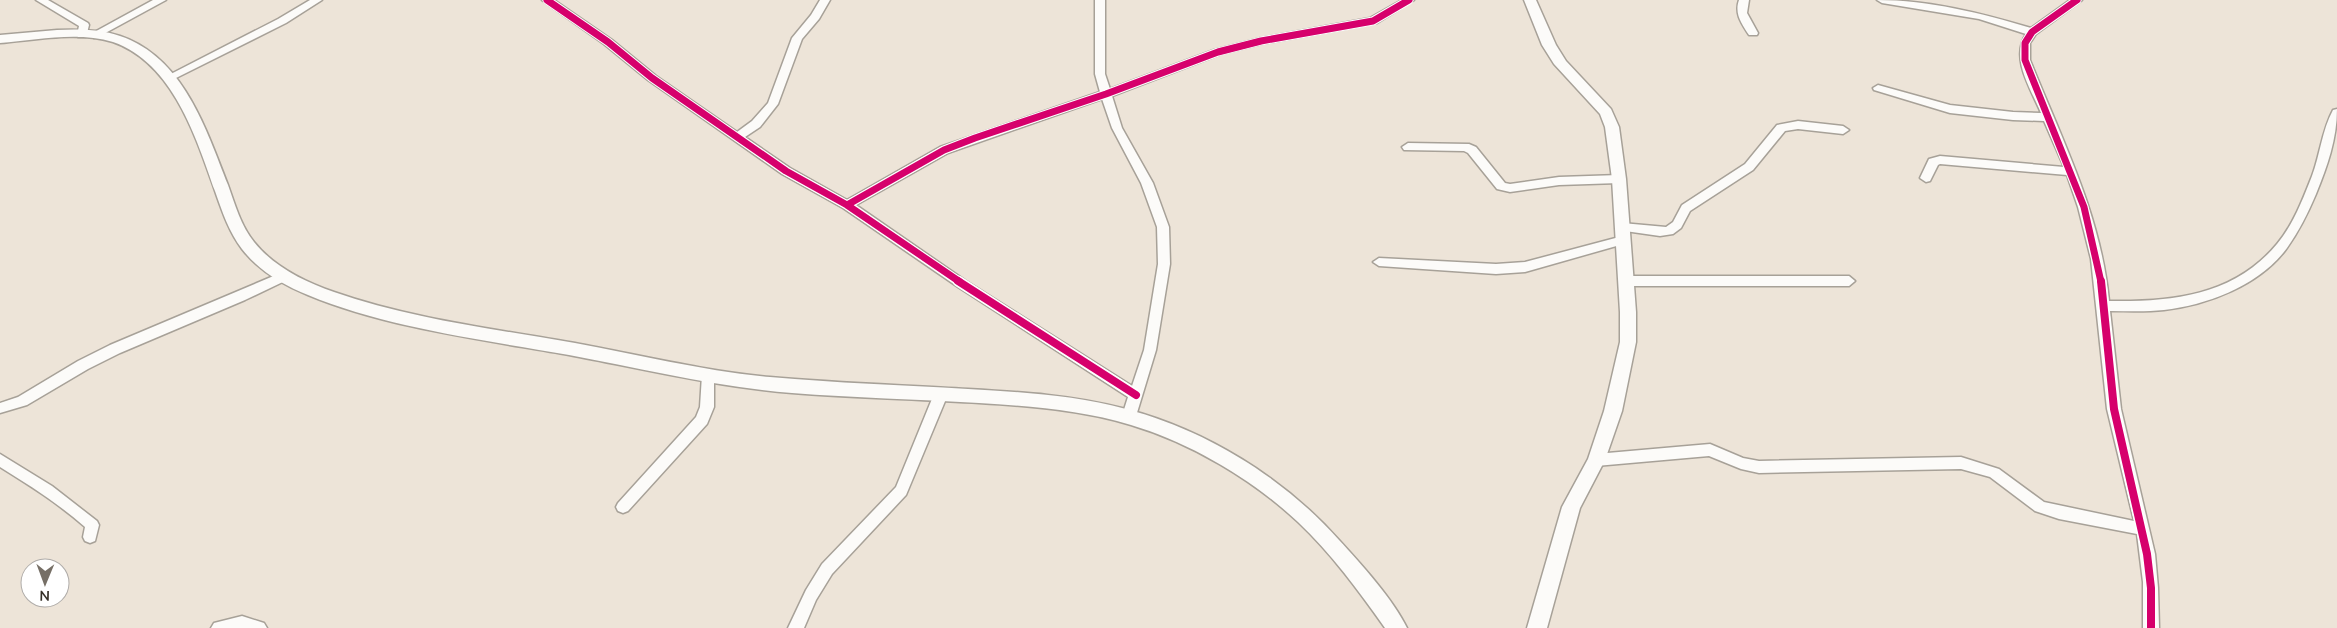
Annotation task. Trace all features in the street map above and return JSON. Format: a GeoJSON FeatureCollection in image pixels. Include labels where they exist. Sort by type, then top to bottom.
{"type":"FeatureCollection","features":[{"type":"Feature","properties":{"kind":"main road"},"geometry":{"type":"LineString","coordinates":[[1530,0],[1549,45],[1557,58],[1606,112],[1612,127],[1619,179],[1628,342],[1613,411],[1596,460],[1571,507],[1537,628]]}},
{"type":"Feature","properties":{"kind":"main road"},"geometry":{"type":"LineString","coordinates":[[0,39],[88,35],[116,39],[139,48],[156,60],[170,77],[193,122],[221,186],[232,218],[243,240],[283,277],[340,300],[409,318],[708,375],[763,383],[1030,400],[1081,406],[1129,416],[1191,441],[1226,460],[1300,512],[1349,564],[1397,628]]}},
{"type":"Feature","properties":{"kind":"street"},"geometry":{"type":"LineString","coordinates":[[41,0],[76,18],[84,26],[88,35],[161,0]]}},
{"type":"Feature","properties":{"kind":"street"},"geometry":{"type":"LineString","coordinates":[[170,77],[282,21],[316,0]]}},
{"type":"Feature","properties":{"kind":"street"},"geometry":{"type":"LineString","coordinates":[[547,0],[608,42],[652,78],[786,171],[848,206],[962,284],[1136,395]]}},
{"type":"Feature","properties":{"kind":"street"},"geometry":{"type":"LineString","coordinates":[[738,136],[756,124],[773,104],[797,38],[823,6],[825,0]]}},
{"type":"Feature","properties":{"kind":"street"},"geometry":{"type":"LineString","coordinates":[[1100,0],[1100,74],[1117,128],[1147,183],[1163,228],[1164,264],[1150,350],[1129,416]]}},
{"type":"Feature","properties":{"kind":"street"},"geometry":{"type":"LineString","coordinates":[[848,206],[944,150],[1236,47],[1373,21],[1409,0]]}},
{"type":"Feature","properties":{"kind":"street"},"geometry":{"type":"LineString","coordinates":[[1744,0],[1740,7],[1742,18],[1752,33]]}},
{"type":"Feature","properties":{"kind":"street"},"geometry":{"type":"LineString","coordinates":[[1882,0],[1980,16],[2032,32]]}},
{"type":"Feature","properties":{"kind":"street"},"geometry":{"type":"LineString","coordinates":[[2077,0],[2032,32],[2025,43],[2025,60],[2072,172],[2086,211],[2097,258],[2105,306],[2108,363],[2114,408],[2142,530],[2150,575],[2151,628]]}},
{"type":"Feature","properties":{"kind":"street"},"geometry":{"type":"LineString","coordinates":[[1878,88],[1950,109],[2013,116],[2048,117]]}},
{"type":"Feature","properties":{"kind":"street"},"geometry":{"type":"LineString","coordinates":[[2105,306],[2145,307],[2198,299],[2232,284],[2256,269],[2280,247],[2298,222],[2319,172],[2330,127],[2337,113]]}},
{"type":"Feature","properties":{"kind":"street"},"geometry":{"type":"LineString","coordinates":[[1378,262],[1496,269],[1526,267],[1622,234],[1669,231],[1677,225],[1686,208],[1753,164],[1781,128],[1798,125],[1843,130]]}},
{"type":"Feature","properties":{"kind":"street"},"geometry":{"type":"LineString","coordinates":[[1408,147],[1464,147],[1472,150],[1502,186],[1510,188],[1559,181],[1619,179]]}},
{"type":"Feature","properties":{"kind":"street"},"geometry":{"type":"LineString","coordinates":[[1926,178],[1934,162],[1940,160],[2072,172]]}},
{"type":"Feature","properties":{"kind":"street"},"geometry":{"type":"LineString","coordinates":[[0,408],[22,401],[83,365],[115,349],[241,297],[283,277]]}},
{"type":"Feature","properties":{"kind":"street"},"geometry":{"type":"LineString","coordinates":[[1626,281],[1848,280]]}},
{"type":"Feature","properties":{"kind":"street"},"geometry":{"type":"LineString","coordinates":[[623,506],[702,420],[707,407],[708,375]]}},
{"type":"Feature","properties":{"kind":"street"},"geometry":{"type":"LineString","coordinates":[[796,628],[827,569],[886,509],[901,491],[941,394]]}},
{"type":"Feature","properties":{"kind":"street"},"geometry":{"type":"LineString","coordinates":[[1596,460],[1710,450],[1741,463],[1759,467],[1961,463],[1994,473],[2040,507],[2059,513],[2142,530]]}},
{"type":"Feature","properties":{"kind":"street"},"geometry":{"type":"LineString","coordinates":[[0,460],[64,500],[92,524],[90,537]]}},
{"type":"Feature","properties":{"kind":"street"},"geometry":{"type":"LineString","coordinates":[[218,628],[242,623],[259,628]]}},
{"type":"Feature","properties":{"kind":"cycle path"},"geometry":{"type":"LineString","coordinates":[[547,0],[608,42],[652,78],[786,171],[847,205],[962,284],[1136,395]]}},
{"type":"Feature","properties":{"kind":"cycle path"},"geometry":{"type":"LineString","coordinates":[[847,205],[944,150],[975,138],[1106,94],[1218,52],[1261,41],[1373,21],[1409,0]]}},
{"type":"Feature","properties":{"kind":"cycle path"},"geometry":{"type":"LineString","coordinates":[[2077,0],[2032,32],[2025,43],[2025,60],[2075,182],[2084,207],[2097,259],[2114,409],[2144,533],[2151,588],[2151,628]]}}]}
